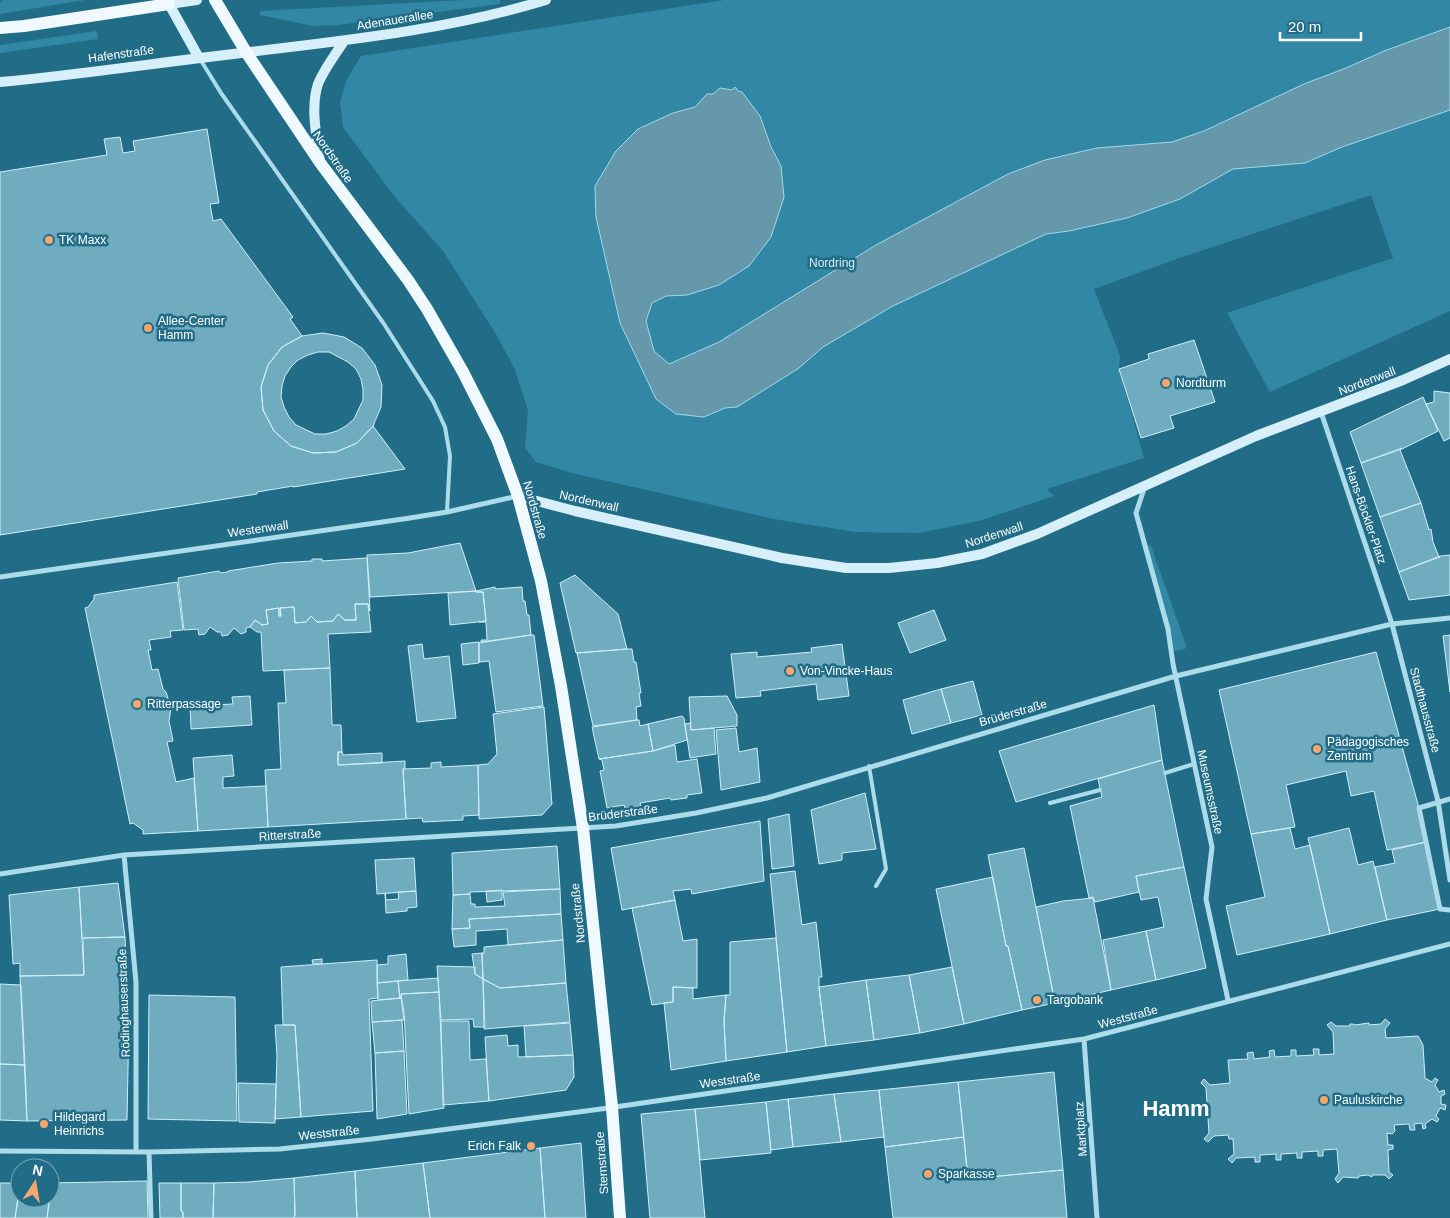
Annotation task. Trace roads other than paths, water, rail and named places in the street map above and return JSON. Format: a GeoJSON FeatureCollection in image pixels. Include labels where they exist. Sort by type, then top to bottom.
{"type":"FeatureCollection","features":[{"type":"Feature","properties":{"kind":"main road"},"geometry":{"type":"LineString","coordinates":[[0,28],[24,26],[168,2],[197,0]]}},
{"type":"Feature","properties":{"kind":"main road","name":"Nordstraße"},"geometry":{"type":"LineString","coordinates":[[215,0],[246,52],[320,164],[408,280],[427,309],[463,372],[497,439],[518,496],[541,581],[561,686],[583,828],[612,1107]]}},
{"type":"Feature","properties":{"kind":"main road","name":"Adenauerallee"},"geometry":{"type":"LineString","coordinates":[[246,52],[424,28],[502,13],[546,0]]}},
{"type":"Feature","properties":{"kind":"main road"},"geometry":{"type":"LineString","coordinates":[[168,2],[199,58]]}},
{"type":"Feature","properties":{"kind":"main road"},"geometry":{"type":"LineString","coordinates":[[320,164],[315,126],[315,102],[318,86],[344,40]]}},
{"type":"Feature","properties":{"kind":"main road","name":"Hafenstraße"},"geometry":{"type":"LineString","coordinates":[[0,82],[51,78],[246,52]]}},
{"type":"Feature","properties":{"kind":"main road","name":"Nordenwall"},"geometry":{"type":"LineString","coordinates":[[518,496],[575,511],[782,558],[846,568],[889,568],[937,563],[982,554],[1037,534],[1256,436],[1403,380],[1450,359]]}},
{"type":"Feature","properties":{"kind":"main road","name":"Sternstraße"},"geometry":{"type":"LineString","coordinates":[[612,1107],[620,1218]]}},
{"type":"Feature","properties":{"kind":"street","name":"Hans-Böckler-Platz"},"geometry":{"type":"LineString","coordinates":[[1321,412],[1392,624]]}},
{"type":"Feature","properties":{"kind":"street"},"geometry":{"type":"LineString","coordinates":[[1146,485],[1136,514],[1168,629],[1176,676]]}},
{"type":"Feature","properties":{"kind":"street","name":"Westenwall"},"geometry":{"type":"LineString","coordinates":[[0,577],[446,512],[518,496]]}},
{"type":"Feature","properties":{"kind":"street","name":"Brüderstraße"},"geometry":{"type":"LineString","coordinates":[[583,828],[616,826],[767,798],[869,766],[1176,676],[1392,624],[1450,618]]}},
{"type":"Feature","properties":{"kind":"street","name":"Stadthausstraße"},"geometry":{"type":"LineString","coordinates":[[1392,624],[1438,801],[1450,880]]}},
{"type":"Feature","properties":{"kind":"street","name":"Museumsstraße"},"geometry":{"type":"LineString","coordinates":[[1176,676],[1212,847],[1206,899],[1228,1000]]}},
{"type":"Feature","properties":{"kind":"street"},"geometry":{"type":"LineString","coordinates":[[1450,799],[1419,808],[1440,909],[1450,910]]}},
{"type":"Feature","properties":{"kind":"street","name":"Ritterstraße"},"geometry":{"type":"LineString","coordinates":[[0,874],[124,855],[583,828]]}},
{"type":"Feature","properties":{"kind":"street","name":"Rödinghauserstraße"},"geometry":{"type":"LineString","coordinates":[[124,855],[136,982],[136,1151]]}},
{"type":"Feature","properties":{"kind":"street","name":"Weststraße"},"geometry":{"type":"LineString","coordinates":[[0,1151],[149,1152],[289,1148],[372,1139],[612,1107],[1084,1039],[1228,1000],[1450,944]]}},
{"type":"Feature","properties":{"kind":"street","name":"Marktplatz"},"geometry":{"type":"LineString","coordinates":[[1084,1039],[1098,1218]]}},
{"type":"Feature","properties":{"kind":"street"},"geometry":{"type":"LineString","coordinates":[[149,1152],[151,1218]]}},
{"type":"Feature","properties":{"kind":"lane"},"geometry":{"type":"LineString","coordinates":[[199,58],[221,93],[384,324],[433,401],[445,427],[450,456],[446,512]]}},
{"type":"Feature","properties":{"kind":"lane"},"geometry":{"type":"LineString","coordinates":[[1165,772],[1194,764]]}},
{"type":"Feature","properties":{"kind":"lane"},"geometry":{"type":"LineString","coordinates":[[869,766],[886,869],[876,886]]}},
{"type":"Feature","properties":{"kind":"lane"},"geometry":{"type":"LineString","coordinates":[[1050,803],[1100,790]]}},
{"type":"Feature","properties":{"kind":"place","name":"TK Maxx"},"geometry":{"type":"Point","coordinates":[49,240]}},
{"type":"Feature","properties":{"kind":"place","name":"Allee-Center Hamm"},"geometry":{"type":"Point","coordinates":[148,328]}},
{"type":"Feature","properties":{"kind":"place","name":"Nordturm"},"geometry":{"type":"Point","coordinates":[1166,383]}},
{"type":"Feature","properties":{"kind":"place","name":"Von-Vincke-Haus"},"geometry":{"type":"Point","coordinates":[790,671]}},
{"type":"Feature","properties":{"kind":"place","name":"Ritterpassage"},"geometry":{"type":"Point","coordinates":[137,704]}},
{"type":"Feature","properties":{"kind":"place","name":"Pädagogisches Zentrum"},"geometry":{"type":"Point","coordinates":[1317,749]}},
{"type":"Feature","properties":{"kind":"place","name":"Targobank"},"geometry":{"type":"Point","coordinates":[1037,1000]}},
{"type":"Feature","properties":{"kind":"place","name":"Pauluskirche"},"geometry":{"type":"Point","coordinates":[1324,1100]}},
{"type":"Feature","properties":{"kind":"place","name":"Hildegard Heinrichs"},"geometry":{"type":"Point","coordinates":[44,1124]}},
{"type":"Feature","properties":{"kind":"place","name":"Erich Falk"},"geometry":{"type":"Point","coordinates":[531,1146]}},
{"type":"Feature","properties":{"kind":"place","name":"Sparkasse"},"geometry":{"type":"Point","coordinates":[928,1174]}},
{"type":"Feature","properties":{"kind":"district","name":"Hamm"},"geometry":{"type":"Point","coordinates":[1176,1108]}},
{"type":"Feature","properties":{"kind":"park label","name":"Nordring"},"geometry":{"type":"Point","coordinates":[832,263]}}]}
